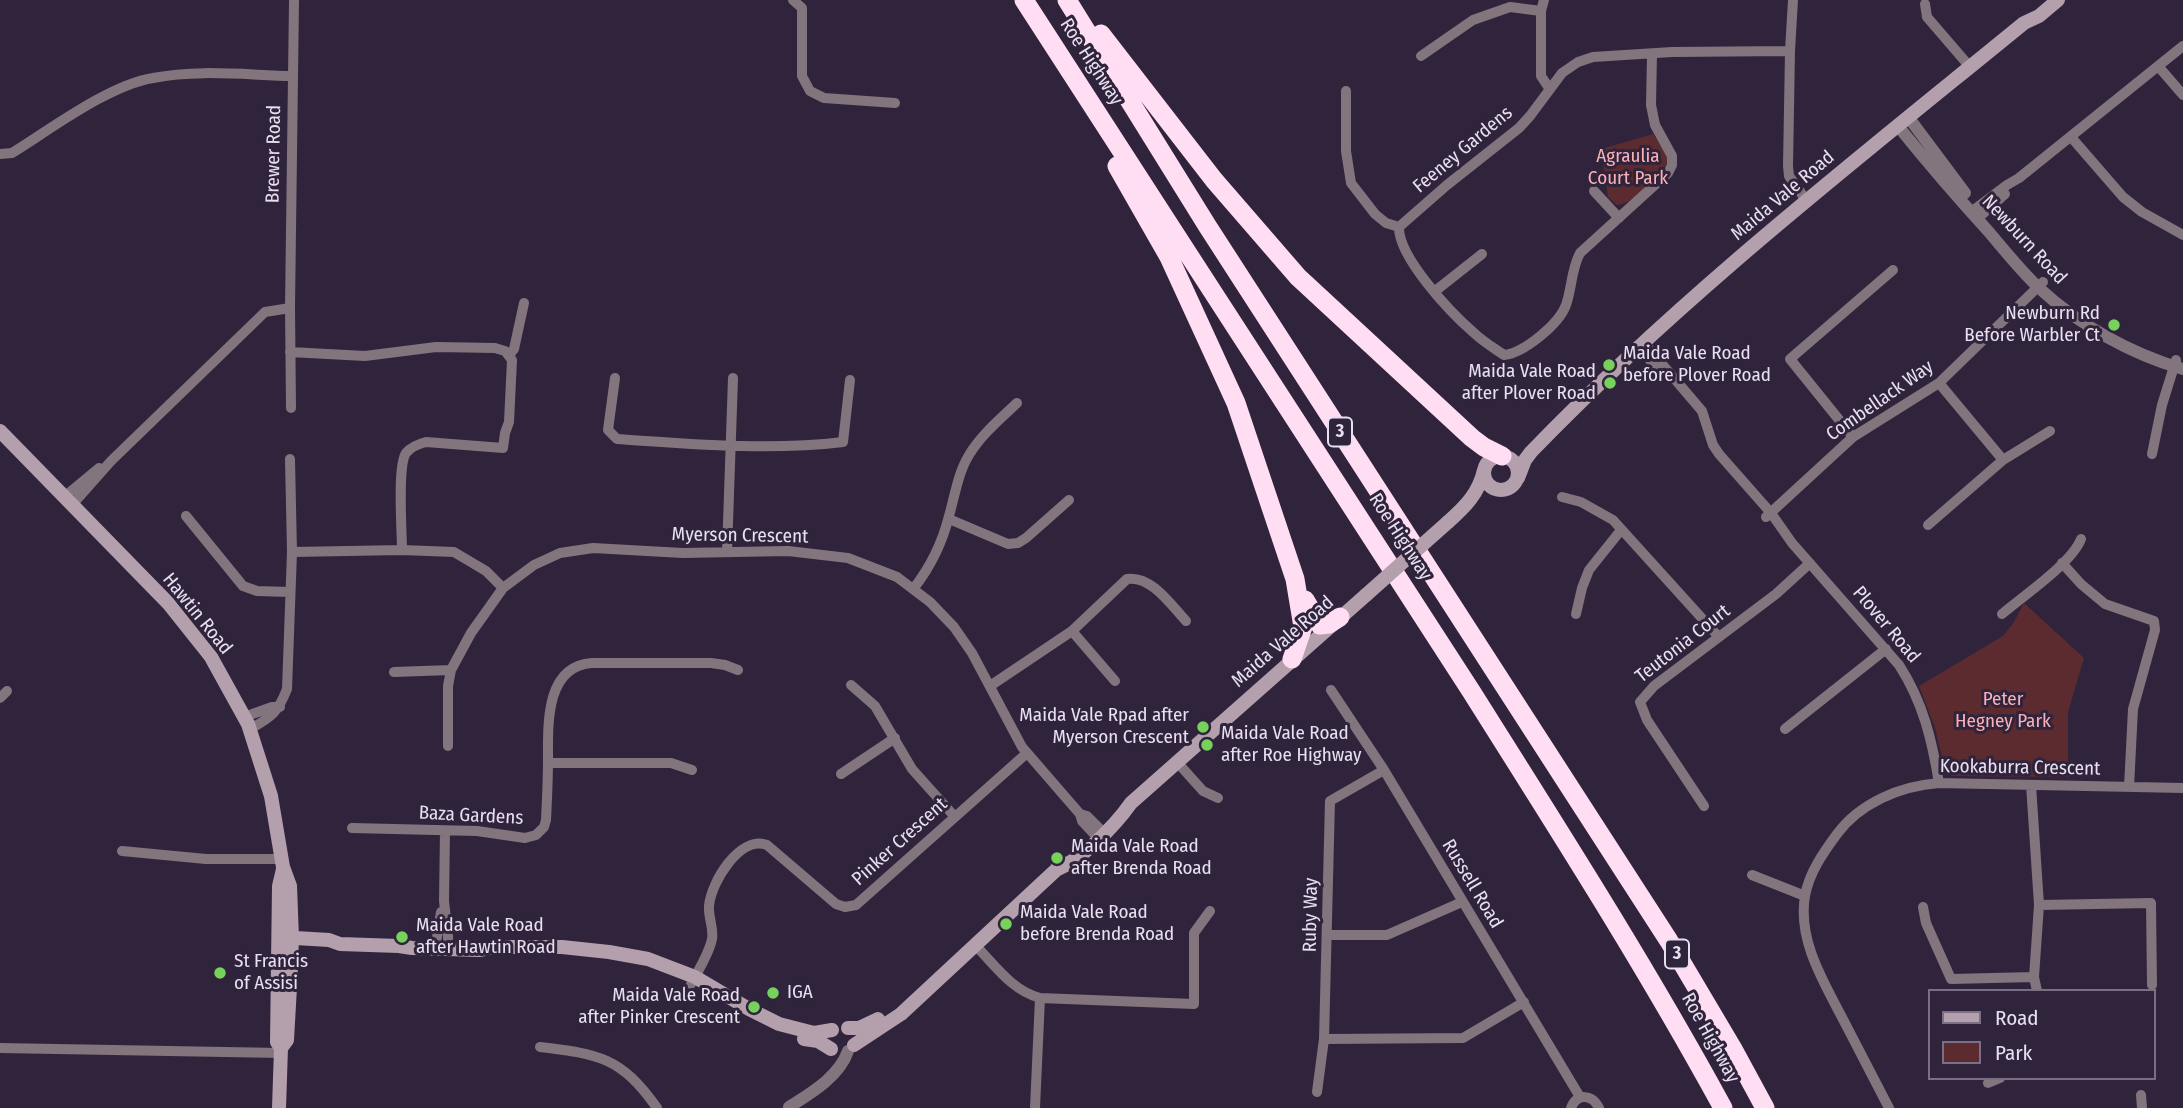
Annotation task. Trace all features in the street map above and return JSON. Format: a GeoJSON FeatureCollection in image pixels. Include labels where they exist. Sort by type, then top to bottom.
{"type":"FeatureCollection","features":[{"type":"Feature","properties":{"kind":"highway","name":"Roe Highway"},"geometry":{"type":"LineString","coordinates":[[1024,0],[1373,537],[1616,921],[1723,1108]]}},
{"type":"Feature","properties":{"kind":"highway","name":"Roe Highway"},"geometry":{"type":"LineString","coordinates":[[1067,0],[1208,227],[1669,941],[1767,1108]]}},
{"type":"Feature","properties":{"kind":"highway"},"geometry":{"type":"LineString","coordinates":[[1076,0],[1214,180],[1298,277],[1472,438],[1503,456]]}},
{"type":"Feature","properties":{"kind":"highway"},"geometry":{"type":"LineString","coordinates":[[1068,68],[1117,166],[1169,257],[1236,403],[1295,579],[1318,624],[1325,625],[1340,617]]}},
{"type":"Feature","properties":{"kind":"highway"},"geometry":{"type":"LineString","coordinates":[[1292,659],[1303,627],[1295,579]]}},
{"type":"Feature","properties":{"kind":"highway"},"geometry":{"type":"LineString","coordinates":[[1616,921],[1716,1108]]}},
{"type":"Feature","properties":{"kind":"main road","name":"Maida Vale Road"},"geometry":{"type":"LineString","coordinates":[[1518,478],[1531,452],[1575,407],[1642,346],[1809,198],[2024,23],[2045,0]]}},
{"type":"Feature","properties":{"kind":"main road","name":"Maida Vale Road"},"geometry":{"type":"LineString","coordinates":[[2024,23],[2039,16],[2058,0]]}},
{"type":"Feature","properties":{"kind":"main road","name":"Maida Vale Road"},"geometry":{"type":"LineString","coordinates":[[1503,456],[1534,440],[1575,407]]}},
{"type":"Feature","properties":{"kind":"main road","name":"Hawtin Road"},"geometry":{"type":"LineString","coordinates":[[0,431],[168,603],[211,657],[247,723],[271,796],[282,863],[279,886],[285,943],[287,1040],[281,1051],[279,1108]]}},
{"type":"Feature","properties":{"kind":"main road"},"geometry":{"type":"LineString","coordinates":[[1503,456],[1514,461],[1518,478],[1506,490],[1494,489],[1489,485],[1484,470],[1489,460],[1503,456]]}},
{"type":"Feature","properties":{"kind":"main road","name":"Maida Vale Road"},"geometry":{"type":"LineString","coordinates":[[848,1028],[863,1026],[887,1014],[947,969],[1056,870],[1070,864],[1098,833],[1123,814],[1131,803],[1462,509],[1477,491],[1484,470]]}},
{"type":"Feature","properties":{"kind":"main road","name":"Maida Vale Road"},"geometry":{"type":"LineString","coordinates":[[1462,509],[1482,496],[1506,490]]}},
{"type":"Feature","properties":{"kind":"main road"},"geometry":{"type":"LineString","coordinates":[[285,943],[329,948],[340,944],[441,945],[479,950],[495,947],[590,949],[648,959],[693,981],[779,1024],[814,1033],[838,1027],[848,1028],[853,1033],[851,1048],[839,1053],[818,1041],[786,1036],[771,1030],[693,981]]}},
{"type":"Feature","properties":{"kind":"main road","name":"Maida Vale Road"},"geometry":{"type":"LineString","coordinates":[[851,1048],[901,1014],[947,969]]}},
{"type":"Feature","properties":{"kind":"main road"},"geometry":{"type":"LineString","coordinates":[[831,1049],[828,1037],[832,1030]]}},
{"type":"Feature","properties":{"kind":"street","name":"Brewer Road"},"geometry":{"type":"LineString","coordinates":[[291,408],[294,0]]}},
{"type":"Feature","properties":{"kind":"street"},"geometry":{"type":"LineString","coordinates":[[793,0],[802,8],[802,76],[810,91],[824,98],[895,103]]}},
{"type":"Feature","properties":{"kind":"street"},"geometry":{"type":"LineString","coordinates":[[1544,0],[1541,11],[1541,76],[1549,88]]}},
{"type":"Feature","properties":{"kind":"street"},"geometry":{"type":"LineString","coordinates":[[1793,0],[1788,166],[1789,176],[1809,198]]}},
{"type":"Feature","properties":{"kind":"street"},"geometry":{"type":"LineString","coordinates":[[1925,4],[1927,17],[1970,67]]}},
{"type":"Feature","properties":{"kind":"street"},"geometry":{"type":"LineString","coordinates":[[1421,56],[1474,20],[1510,6],[1541,11]]}},
{"type":"Feature","properties":{"kind":"street"},"geometry":{"type":"LineString","coordinates":[[1977,213],[2007,185],[2183,46]]}},
{"type":"Feature","properties":{"kind":"street","name":"Feeney Gardens"},"geometry":{"type":"LineString","coordinates":[[1399,228],[1447,185],[1519,128],[1549,88],[1570,67],[1593,57],[1790,51]]}},
{"type":"Feature","properties":{"kind":"street"},"geometry":{"type":"LineString","coordinates":[[1346,91],[1346,151],[1351,183],[1375,214],[1386,223],[1399,228],[1402,245],[1434,292],[1474,334],[1504,355],[1526,347],[1562,314],[1580,253],[1668,173],[1672,165],[1672,156],[1655,125],[1651,105],[1653,54]]}},
{"type":"Feature","properties":{"kind":"street"},"geometry":{"type":"LineString","coordinates":[[2158,66],[2183,95]]}},
{"type":"Feature","properties":{"kind":"street"},"geometry":{"type":"LineString","coordinates":[[0,154],[12,153],[113,91],[151,78],[196,73],[292,76]]}},
{"type":"Feature","properties":{"kind":"street","name":"Newburn Road"},"geometry":{"type":"LineString","coordinates":[[1903,122],[1977,213],[2041,285],[2103,327],[2179,364]]}},
{"type":"Feature","properties":{"kind":"street"},"geometry":{"type":"LineString","coordinates":[[2071,137],[2123,197],[2141,212],[2183,235]]}},
{"type":"Feature","properties":{"kind":"street"},"geometry":{"type":"LineString","coordinates":[[1594,191],[1619,218]]}},
{"type":"Feature","properties":{"kind":"street"},"geometry":{"type":"LineString","coordinates":[[1434,292],[1482,254]]}},
{"type":"Feature","properties":{"kind":"street"},"geometry":{"type":"LineString","coordinates":[[1853,437],[1790,359],[1894,270]]}},
{"type":"Feature","properties":{"kind":"street","name":"Combellack Way"},"geometry":{"type":"LineString","coordinates":[[1768,515],[1853,437],[1939,383],[2041,285]]}},
{"type":"Feature","properties":{"kind":"street"},"geometry":{"type":"LineString","coordinates":[[509,355],[513,349],[524,303]]}},
{"type":"Feature","properties":{"kind":"street"},"geometry":{"type":"LineString","coordinates":[[68,501],[105,462],[111,461],[265,312],[290,308]]}},
{"type":"Feature","properties":{"kind":"street","name":"Plover Road"},"geometry":{"type":"LineString","coordinates":[[1642,346],[1699,416],[1714,457],[1886,649],[1912,684],[1926,719],[1939,783]]}},
{"type":"Feature","properties":{"kind":"street"},"geometry":{"type":"LineString","coordinates":[[290,352],[365,356],[436,347],[495,348],[505,351],[512,360],[510,410],[503,448],[426,442],[415,446],[405,455],[401,469],[402,550]]}},
{"type":"Feature","properties":{"kind":"street"},"geometry":{"type":"LineString","coordinates":[[2152,454],[2162,405],[2179,364]]}},
{"type":"Feature","properties":{"kind":"street"},"geometry":{"type":"LineString","coordinates":[[615,377],[608,430],[617,439],[730,447],[843,442],[850,380]]}},
{"type":"Feature","properties":{"kind":"street"},"geometry":{"type":"LineString","coordinates":[[727,552],[733,378]]}},
{"type":"Feature","properties":{"kind":"street"},"geometry":{"type":"LineString","coordinates":[[1939,383],[2003,460]]}},
{"type":"Feature","properties":{"kind":"street"},"geometry":{"type":"LineString","coordinates":[[914,588],[933,562],[968,456],[984,435],[1017,403]]}},
{"type":"Feature","properties":{"kind":"street"},"geometry":{"type":"LineString","coordinates":[[1928,524],[2003,460],[2050,431]]}},
{"type":"Feature","properties":{"kind":"street"},"geometry":{"type":"LineString","coordinates":[[247,723],[272,707],[280,707],[287,689],[292,552],[290,459]]}},
{"type":"Feature","properties":{"kind":"street"},"geometry":{"type":"LineString","coordinates":[[1562,497],[1581,502],[1613,520],[1718,636]]}},
{"type":"Feature","properties":{"kind":"street"},"geometry":{"type":"LineString","coordinates":[[949,519],[1004,544],[1014,544],[1026,538],[1069,500]]}},
{"type":"Feature","properties":{"kind":"street"},"geometry":{"type":"LineString","coordinates":[[186,516],[243,586],[257,591],[290,592]]}},
{"type":"Feature","properties":{"kind":"street"},"geometry":{"type":"LineString","coordinates":[[1576,614],[1589,570],[1621,530]]}},
{"type":"Feature","properties":{"kind":"street"},"geometry":{"type":"LineString","coordinates":[[2002,614],[2062,563],[2081,539]]}},
{"type":"Feature","properties":{"kind":"street","name":"Myerson Crescent"},"geometry":{"type":"LineString","coordinates":[[448,746],[450,670],[471,633],[503,588],[534,565],[560,553],[593,548],[684,553],[788,551],[848,558],[897,577],[943,614],[972,653],[1027,752],[1080,814],[1082,821],[1098,833]]}},
{"type":"Feature","properties":{"kind":"street"},"geometry":{"type":"LineString","coordinates":[[292,552],[454,552],[486,570],[503,588]]}},
{"type":"Feature","properties":{"kind":"street","name":"Teutonia Court"},"geometry":{"type":"LineString","coordinates":[[1704,806],[1647,720],[1640,702],[1654,686],[1776,594],[1810,563]]}},
{"type":"Feature","properties":{"kind":"street"},"geometry":{"type":"LineString","coordinates":[[2062,563],[2105,604],[2154,621],[2155,630],[2133,709],[2129,787]]}},
{"type":"Feature","properties":{"kind":"street"},"geometry":{"type":"LineString","coordinates":[[990,687],[1072,631],[1127,579],[1148,582],[1186,621]]}},
{"type":"Feature","properties":{"kind":"street"},"geometry":{"type":"LineString","coordinates":[[1072,631],[1115,681]]}},
{"type":"Feature","properties":{"kind":"street"},"geometry":{"type":"LineString","coordinates":[[1785,729],[1886,649]]}},
{"type":"Feature","properties":{"kind":"street","name":"Baza Gardens"},"geometry":{"type":"LineString","coordinates":[[352,828],[477,831],[516,838],[536,835],[544,827],[546,820],[550,709],[561,679],[578,665],[711,663],[738,670]]}},
{"type":"Feature","properties":{"kind":"street"},"geometry":{"type":"LineString","coordinates":[[394,671],[450,670]]}},
{"type":"Feature","properties":{"kind":"street"},"geometry":{"type":"LineString","coordinates":[[851,685],[875,706],[912,769],[955,817]]}},
{"type":"Feature","properties":{"kind":"street","name":"Russell Road"},"geometry":{"type":"LineString","coordinates":[[1331,690],[1384,770],[1580,1097]]}},
{"type":"Feature","properties":{"kind":"street"},"geometry":{"type":"LineString","coordinates":[[841,774],[895,738]]}},
{"type":"Feature","properties":{"kind":"street","name":"Pinker Crescent"},"geometry":{"type":"LineString","coordinates":[[693,981],[712,939],[709,910],[716,882],[724,869],[745,847],[757,842],[767,845],[836,904],[842,907],[856,905],[1027,752]]}},
{"type":"Feature","properties":{"kind":"street"},"geometry":{"type":"LineString","coordinates":[[548,762],[671,763],[692,770]]}},
{"type":"Feature","properties":{"kind":"street"},"geometry":{"type":"LineString","coordinates":[[1177,762],[1203,791],[1218,798]]}},
{"type":"Feature","properties":{"kind":"street","name":"Ruby Way"},"geometry":{"type":"LineString","coordinates":[[1317,1092],[1324,1039],[1331,801],[1384,770]]}},
{"type":"Feature","properties":{"kind":"street","name":"Kookaburra Crescent"},"geometry":{"type":"LineString","coordinates":[[1889,1108],[1815,964],[1805,929],[1805,896],[1820,857],[1845,823],[1878,799],[1918,785],[1939,783],[2183,788]]}},
{"type":"Feature","properties":{"kind":"street"},"geometry":{"type":"LineString","coordinates":[[2031,785],[2039,905],[2034,977],[2037,989]]}},
{"type":"Feature","properties":{"kind":"street"},"geometry":{"type":"LineString","coordinates":[[441,945],[444,831]]}},
{"type":"Feature","properties":{"kind":"street"},"geometry":{"type":"LineString","coordinates":[[122,851],[282,863]]}},
{"type":"Feature","properties":{"kind":"street"},"geometry":{"type":"LineString","coordinates":[[1752,875],[1805,896]]}},
{"type":"Feature","properties":{"kind":"street"},"geometry":{"type":"LineString","coordinates":[[1328,935],[1387,935],[1462,902]]}},
{"type":"Feature","properties":{"kind":"street"},"geometry":{"type":"LineString","coordinates":[[2039,905],[2151,903],[2152,985]]}},
{"type":"Feature","properties":{"kind":"street"},"geometry":{"type":"LineString","coordinates":[[1923,907],[1951,979],[2034,977]]}},
{"type":"Feature","properties":{"kind":"street"},"geometry":{"type":"LineString","coordinates":[[975,945],[1007,980],[1025,993],[1040,998],[1194,1004],[1194,933],[1210,911]]}},
{"type":"Feature","properties":{"kind":"street"},"geometry":{"type":"LineString","coordinates":[[1035,1108],[1040,998]]}},
{"type":"Feature","properties":{"kind":"street"},"geometry":{"type":"LineString","coordinates":[[1324,1039],[1463,1038],[1524,1002]]}},
{"type":"Feature","properties":{"kind":"street"},"geometry":{"type":"LineString","coordinates":[[540,1047],[582,1052],[614,1062],[642,1086],[657,1108]]}},
{"type":"Feature","properties":{"kind":"street"},"geometry":{"type":"LineString","coordinates":[[0,1048],[281,1051]]}},
{"type":"Feature","properties":{"kind":"street"},"geometry":{"type":"LineString","coordinates":[[788,1107],[829,1078],[851,1048]]}},
{"type":"Feature","properties":{"kind":"street"},"geometry":{"type":"LineString","coordinates":[[788,1107],[828,1071],[833,1060],[831,1049]]}},
{"type":"Feature","properties":{"kind":"street"},"geometry":{"type":"LineString","coordinates":[[1988,1083],[1995,1080]]}},
{"type":"Feature","properties":{"kind":"street"},"geometry":{"type":"LineString","coordinates":[[2141,1096],[2142,1108]]}},
{"type":"Feature","properties":{"kind":"street"},"geometry":{"type":"LineString","coordinates":[[1570,1108],[1580,1097],[1590,1097],[1599,1108]]}},
{"type":"Feature","properties":{"kind":"green space","name":"Agraulia Court Park"},"geometry":{"type":"Polygon","coordinates":[[[1653,134],[1669,158],[1666,165],[1639,194],[1617,205],[1608,197],[1601,149],[1653,134]]]}},
{"type":"Feature","properties":{"kind":"green space","name":"Peter Hegney Park"},"geometry":{"type":"Polygon","coordinates":[[[2024,603],[2084,658],[2068,712],[2068,777],[1952,776],[1945,770],[1935,728],[1919,686],[2003,636],[2024,603]]]}},
{"type":"Feature","properties":{"kind":"place","name":"Newburn Rd Before Warbler Ct"},"geometry":{"type":"Point","coordinates":[2114,325]}},
{"type":"Feature","properties":{"kind":"place","name":"Maida Vale Road before Plover Road"},"geometry":{"type":"Point","coordinates":[1609,365]}},
{"type":"Feature","properties":{"kind":"place","name":"Maida Vale Road after Plover Road"},"geometry":{"type":"Point","coordinates":[1610,383]}},
{"type":"Feature","properties":{"kind":"place","name":"Maida Vale Rpad after Myerson Crescent"},"geometry":{"type":"Point","coordinates":[1203,727]}},
{"type":"Feature","properties":{"kind":"place","name":"Maida Vale Road after Roe Highway"},"geometry":{"type":"Point","coordinates":[1207,745]}},
{"type":"Feature","properties":{"kind":"place","name":"Maida Vale Road after Brenda Road"},"geometry":{"type":"Point","coordinates":[1057,858]}},
{"type":"Feature","properties":{"kind":"place","name":"Maida Vale Road before Brenda Road"},"geometry":{"type":"Point","coordinates":[1006,924]}},
{"type":"Feature","properties":{"kind":"place","name":"Maida Vale Road after Hawtin Road"},"geometry":{"type":"Point","coordinates":[402,937]}},
{"type":"Feature","properties":{"kind":"place","name":"St Francis of Assisi"},"geometry":{"type":"Point","coordinates":[220,973]}},
{"type":"Feature","properties":{"kind":"place","name":"IGA"},"geometry":{"type":"Point","coordinates":[773,993]}},
{"type":"Feature","properties":{"kind":"place","name":"Maida Vale Road after Pinker Crescent"},"geometry":{"type":"Point","coordinates":[754,1007]}}]}
